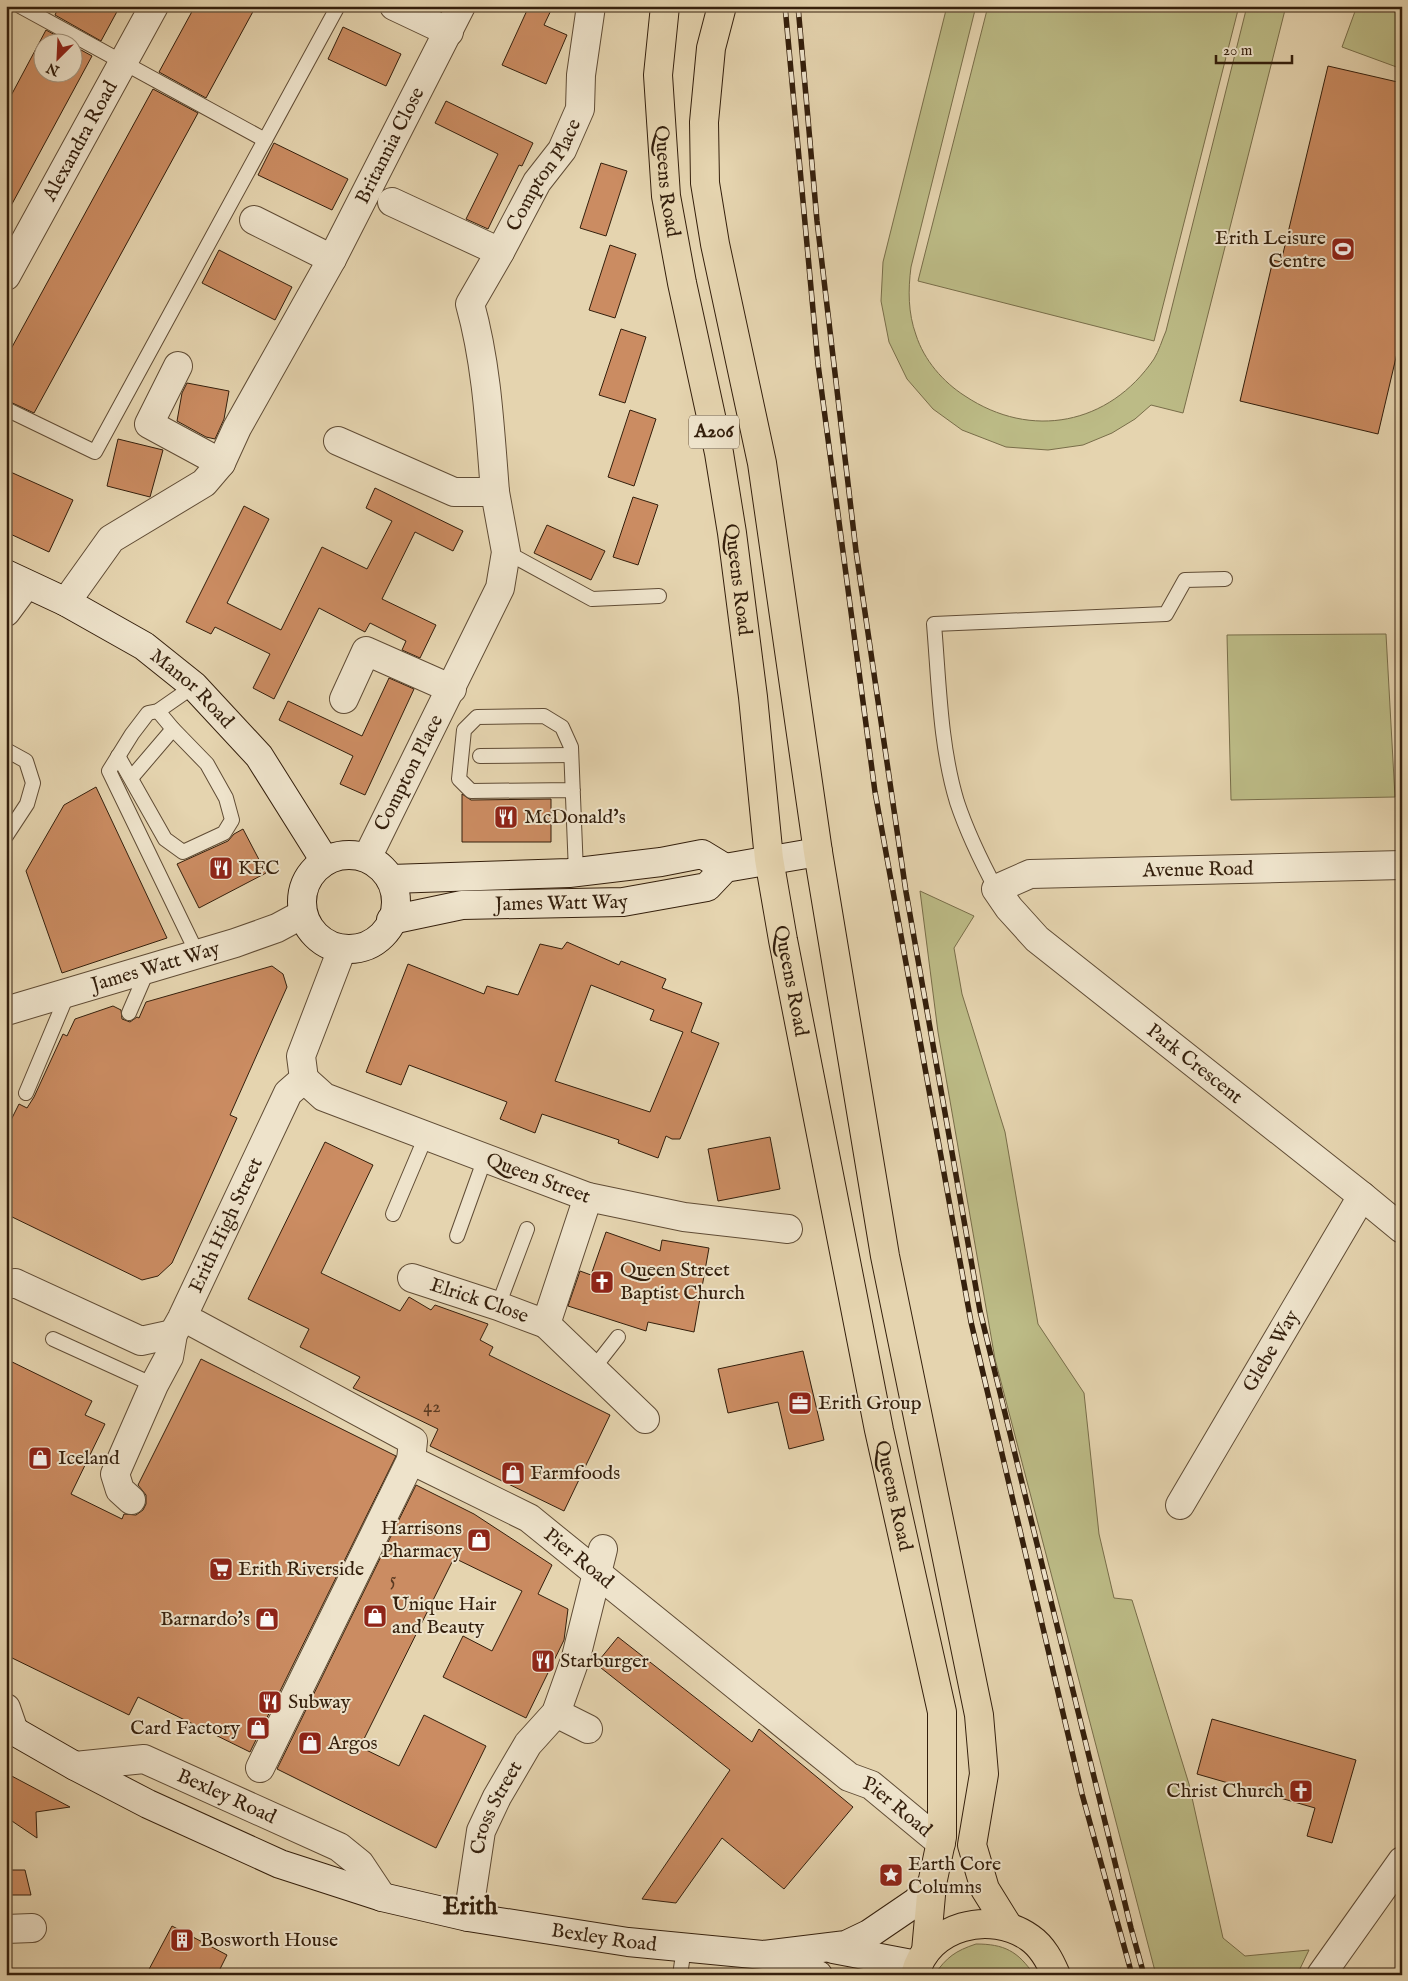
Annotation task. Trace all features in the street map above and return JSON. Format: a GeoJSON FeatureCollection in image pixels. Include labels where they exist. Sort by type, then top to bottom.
{"type":"FeatureCollection","features":[{"type":"Feature","properties":{"kind":"main road","name":"Queens Road"},"geometry":{"type":"LineString","coordinates":[[665,6],[658,75],[666,196],[682,283],[719,453],[732,533],[753,697],[769,859],[783,940],[879,1430],[942,1712],[944,1750],[941,1843],[919,1963]]}},
{"type":"Feature","properties":{"kind":"main road","name":"Queens Road"},"geometry":{"type":"LineString","coordinates":[[722,6],[711,48],[704,122],[705,184],[762,463],[818,852],[885,1256],[981,1727],[984,1774],[972,1845],[985,1889],[1008,1926]]}},
{"type":"Feature","properties":{"kind":"main road"},"geometry":{"type":"LineString","coordinates":[[919,1963],[941,1937],[955,1929],[981,1922],[1008,1926],[1031,1938],[1048,1957],[1056,1975]]}},
{"type":"Feature","properties":{"kind":"street","name":"Alexandra Road"},"geometry":{"type":"LineString","coordinates":[[6,276],[154,6]]}},
{"type":"Feature","properties":{"kind":"street"},"geometry":{"type":"LineString","coordinates":[[394,6],[449,32]]}},
{"type":"Feature","properties":{"kind":"street","name":"Britannia Close"},"geometry":{"type":"LineString","coordinates":[[66,602],[111,540],[204,483],[221,463],[237,428],[332,259],[461,6]]}},
{"type":"Feature","properties":{"kind":"street","name":"Compton Place"},"geometry":{"type":"LineString","coordinates":[[367,858],[452,689],[500,588],[506,552],[495,492],[479,342],[470,304],[500,252],[536,182],[562,150],[580,109],[581,75],[591,6]]}},
{"type":"Feature","properties":{"kind":"street","name":"Compton Place"},"geometry":{"type":"LineString","coordinates":[[392,202],[500,252]]}},
{"type":"Feature","properties":{"kind":"street"},"geometry":{"type":"LineString","coordinates":[[254,220],[332,259]]}},
{"type":"Feature","properties":{"kind":"street"},"geometry":{"type":"LineString","coordinates":[[178,366],[149,424],[221,463]]}},
{"type":"Feature","properties":{"kind":"street"},"geometry":{"type":"LineString","coordinates":[[338,441],[454,492],[495,492]]}},
{"type":"Feature","properties":{"kind":"street"},"geometry":{"type":"LineString","coordinates":[[6,612],[16,579]]}},
{"type":"Feature","properties":{"kind":"street","name":"Manor Road"},"geometry":{"type":"LineString","coordinates":[[16,579],[66,602],[144,646],[194,686],[259,756],[325,861]]}},
{"type":"Feature","properties":{"kind":"street","name":"Compton Place"},"geometry":{"type":"LineString","coordinates":[[344,700],[366,651],[452,689]]}},
{"type":"Feature","properties":{"kind":"street"},"geometry":{"type":"LineString","coordinates":[[725,868],[818,852]]}},
{"type":"Feature","properties":{"kind":"street"},"geometry":{"type":"LineString","coordinates":[[350,854],[367,858],[381,867],[391,879],[396,894],[396,909],[386,933],[375,942],[360,948],[342,949],[326,943],[310,929],[303,914],[305,890],[316,869],[325,861],[334,856],[350,854]]}},
{"type":"Feature","properties":{"kind":"street","name":"James Watt Way"},"geometry":{"type":"LineString","coordinates":[[391,879],[576,872],[661,862],[702,854],[725,868],[707,887],[623,902],[462,905],[391,920]]}},
{"type":"Feature","properties":{"kind":"street","name":"Avenue Road"},"geometry":{"type":"LineString","coordinates":[[996,889],[1030,874],[1402,865]]}},
{"type":"Feature","properties":{"kind":"street","name":"Park Crescent"},"geometry":{"type":"LineString","coordinates":[[996,889],[1009,908],[1036,939],[1402,1229]]}},
{"type":"Feature","properties":{"kind":"street","name":"James Watt Way"},"geometry":{"type":"LineString","coordinates":[[6,1011],[198,955],[277,928],[303,914]]}},
{"type":"Feature","properties":{"kind":"street"},"geometry":{"type":"LineString","coordinates":[[304,1079],[300,1056],[342,949]]}},
{"type":"Feature","properties":{"kind":"street","name":"Queen Street"},"geometry":{"type":"LineString","coordinates":[[304,1079],[324,1097],[588,1198],[684,1217],[788,1229]]}},
{"type":"Feature","properties":{"kind":"street","name":"Erith High Street"},"geometry":{"type":"LineString","coordinates":[[131,1500],[120,1490],[115,1474],[154,1385],[184,1329],[187,1309],[288,1093],[304,1079]]}},
{"type":"Feature","properties":{"kind":"street","name":"Glebe Way"},"geometry":{"type":"LineString","coordinates":[[1180,1505],[1362,1196]]}},
{"type":"Feature","properties":{"kind":"street","name":"Elrick Close"},"geometry":{"type":"LineString","coordinates":[[546,1324],[588,1198]]}},
{"type":"Feature","properties":{"kind":"street","name":"Elrick Close"},"geometry":{"type":"LineString","coordinates":[[412,1278],[546,1324],[645,1419]]}},
{"type":"Feature","properties":{"kind":"street"},"geometry":{"type":"LineString","coordinates":[[6,1285],[15,1283],[141,1341],[184,1329],[413,1441],[411,1460],[260,1768]]}},
{"type":"Feature","properties":{"kind":"street","name":"Pier Road"},"geometry":{"type":"LineString","coordinates":[[411,1460],[529,1518],[600,1561],[848,1777],[871,1785],[941,1843]]}},
{"type":"Feature","properties":{"kind":"street","name":"Cross Street"},"geometry":{"type":"LineString","coordinates":[[468,1917],[481,1831],[497,1797],[528,1744],[556,1713],[576,1657],[600,1561]]}},
{"type":"Feature","properties":{"kind":"street"},"geometry":{"type":"LineString","coordinates":[[556,1713],[588,1729]]}},
{"type":"Feature","properties":{"kind":"street","name":"Bexley Road"},"geometry":{"type":"LineString","coordinates":[[9,1722],[75,1766],[148,1804],[280,1864],[382,1897],[468,1917],[628,1942],[764,1955],[846,1945],[869,1934],[916,1902],[932,1884]]}},
{"type":"Feature","properties":{"kind":"street","name":"Bexley Road"},"geometry":{"type":"LineString","coordinates":[[75,1766],[144,1759],[339,1846],[360,1864],[382,1897]]}},
{"type":"Feature","properties":{"kind":"street"},"geometry":{"type":"LineString","coordinates":[[1321,1975],[1402,1861]]}},
{"type":"Feature","properties":{"kind":"street","name":"Bexley Road"},"geometry":{"type":"LineString","coordinates":[[829,1948],[919,1963]]}},
{"type":"Feature","properties":{"kind":"street"},"geometry":{"type":"LineString","coordinates":[[764,1955],[818,1975]]}},
{"type":"Feature","properties":{"kind":"lane"},"geometry":{"type":"LineString","coordinates":[[20,6],[265,140]]}},
{"type":"Feature","properties":{"kind":"lane"},"geometry":{"type":"LineString","coordinates":[[6,409],[95,452],[338,6]]}},
{"type":"Feature","properties":{"kind":"lane"},"geometry":{"type":"LineString","coordinates":[[506,552],[592,599],[659,596]]}},
{"type":"Feature","properties":{"kind":"lane"},"geometry":{"type":"LineString","coordinates":[[996,889],[978,854],[957,802],[946,748],[934,624],[1166,614],[1185,580],[1225,580]]}},
{"type":"Feature","properties":{"kind":"lane"},"geometry":{"type":"LineString","coordinates":[[194,686],[158,711],[148,713],[118,756],[110,771],[198,955]]}},
{"type":"Feature","properties":{"kind":"lane"},"geometry":{"type":"LineString","coordinates":[[118,756],[132,777],[165,839],[183,852],[224,833],[232,820],[226,798],[208,764],[158,711]]}},
{"type":"Feature","properties":{"kind":"lane"},"geometry":{"type":"LineString","coordinates":[[573,790],[471,790],[459,779],[464,730],[477,717],[544,716],[562,727],[571,747],[571,755],[573,790],[576,872]]}},
{"type":"Feature","properties":{"kind":"lane"},"geometry":{"type":"LineString","coordinates":[[132,777],[173,729]]}},
{"type":"Feature","properties":{"kind":"lane"},"geometry":{"type":"LineString","coordinates":[[6,750],[26,761],[33,783],[27,804],[12,817],[6,836]]}},
{"type":"Feature","properties":{"kind":"lane"},"geometry":{"type":"LineString","coordinates":[[480,756],[571,755]]}},
{"type":"Feature","properties":{"kind":"lane"},"geometry":{"type":"LineString","coordinates":[[129,1013],[148,969]]}},
{"type":"Feature","properties":{"kind":"lane"},"geometry":{"type":"LineString","coordinates":[[26,1093],[68,993]]}},
{"type":"Feature","properties":{"kind":"lane"},"geometry":{"type":"LineString","coordinates":[[393,1214],[426,1136]]}},
{"type":"Feature","properties":{"kind":"lane"},"geometry":{"type":"LineString","coordinates":[[457,1236],[485,1158]]}},
{"type":"Feature","properties":{"kind":"lane"},"geometry":{"type":"LineString","coordinates":[[498,1306],[527,1229]]}},
{"type":"Feature","properties":{"kind":"lane"},"geometry":{"type":"LineString","coordinates":[[593,1370],[618,1337]]}},
{"type":"Feature","properties":{"kind":"lane"},"geometry":{"type":"LineString","coordinates":[[54,1339],[154,1385]]}},
{"type":"Feature","properties":{"kind":"lane"},"geometry":{"type":"LineString","coordinates":[[680,1975],[684,1948]]}},
{"type":"Feature","properties":{"kind":"shaded area"},"geometry":{"type":"Polygon","coordinates":[[[947,6],[976,6],[911,267],[909,293],[913,327],[924,353],[935,370],[965,396],[990,410],[1016,418],[1042,421],[1067,419],[1092,411],[1115,399],[1136,381],[1154,359],[1166,331],[1247,6],[1286,6],[1183,413],[1151,405],[1135,419],[1112,433],[1083,445],[1048,450],[1006,447],[962,430],[933,409],[907,379],[889,342],[881,301],[883,262],[947,6]]]}},
{"type":"Feature","properties":{"kind":"shaded area"},"geometry":{"type":"Polygon","coordinates":[[[988,6],[1239,6],[1154,341],[918,281],[988,6]]]}},
{"type":"Feature","properties":{"kind":"shaded area"},"geometry":{"type":"Polygon","coordinates":[[[1357,6],[1402,6],[1402,69],[1342,47],[1357,6]]]}},
{"type":"Feature","properties":{"kind":"shaded area"},"geometry":{"type":"Polygon","coordinates":[[[1386,634],[1395,797],[1231,800],[1227,635],[1386,634]]]}},
{"type":"Feature","properties":{"kind":"shaded area"},"geometry":{"type":"Polygon","coordinates":[[[920,891],[974,916],[954,948],[962,994],[1005,1132],[1038,1324],[1084,1393],[1099,1534],[1114,1598],[1132,1600],[1189,1784],[1223,1938],[1245,1956],[1309,1950],[1297,1975],[1156,1975],[995,1359],[938,1032],[920,891]]]}},
{"type":"Feature","properties":{"kind":"shaded area"},"geometry":{"type":"Polygon","coordinates":[[[976,1944],[995,1945],[1010,1950],[1022,1960],[1034,1975],[934,1975],[952,1955],[976,1944]]]}},
{"type":"Feature","properties":{"kind":"building"},"geometry":{"type":"Polygon","coordinates":[[[59,6],[120,6],[101,41],[55,15],[59,6]]]}},
{"type":"Feature","properties":{"kind":"building"},"geometry":{"type":"Polygon","coordinates":[[[195,6],[256,6],[206,98],[159,72],[195,6]]]}},
{"type":"Feature","properties":{"kind":"building"},"geometry":{"type":"Polygon","coordinates":[[[529,6],[553,6],[544,25],[567,35],[546,84],[502,65],[529,6]]]}},
{"type":"Feature","properties":{"kind":"building"},"geometry":{"type":"Polygon","coordinates":[[[343,27],[401,54],[386,86],[328,59],[343,27]]]}},
{"type":"Feature","properties":{"kind":"building"},"geometry":{"type":"Polygon","coordinates":[[[82,50],[92,56],[82,74],[82,50]]]}},
{"type":"Feature","properties":{"kind":"building"},"geometry":{"type":"Polygon","coordinates":[[[32,56],[32,82],[78,82],[6,215],[6,105],[32,56]]]}},
{"type":"Feature","properties":{"kind":"building","name":"Erith Leisure Centre"},"geometry":{"type":"Polygon","coordinates":[[[1328,66],[1402,83],[1402,332],[1378,434],[1240,401],[1273,260],[1281,262],[1328,66]]]}},
{"type":"Feature","properties":{"kind":"building"},"geometry":{"type":"Polygon","coordinates":[[[153,89],[198,113],[34,413],[6,400],[6,358],[153,89]]]}},
{"type":"Feature","properties":{"kind":"building"},"geometry":{"type":"Polygon","coordinates":[[[446,101],[533,143],[522,166],[519,165],[488,229],[466,219],[498,154],[435,123],[446,101]]]}},
{"type":"Feature","properties":{"kind":"building"},"geometry":{"type":"Polygon","coordinates":[[[274,143],[348,179],[332,210],[258,175],[274,143]]]}},
{"type":"Feature","properties":{"kind":"building"},"geometry":{"type":"Polygon","coordinates":[[[601,163],[627,171],[606,236],[580,228],[601,163]]]}},
{"type":"Feature","properties":{"kind":"building"},"geometry":{"type":"Polygon","coordinates":[[[610,245],[636,254],[615,318],[589,310],[610,245]]]}},
{"type":"Feature","properties":{"kind":"building"},"geometry":{"type":"Polygon","coordinates":[[[219,250],[292,287],[275,320],[202,283],[219,250]]]}},
{"type":"Feature","properties":{"kind":"building"},"geometry":{"type":"Polygon","coordinates":[[[621,329],[646,337],[625,403],[599,395],[621,329]]]}},
{"type":"Feature","properties":{"kind":"building"},"geometry":{"type":"Polygon","coordinates":[[[187,383],[229,391],[224,419],[215,439],[206,437],[177,421],[182,393],[187,383]]]}},
{"type":"Feature","properties":{"kind":"building"},"geometry":{"type":"Polygon","coordinates":[[[630,410],[656,419],[634,486],[608,477],[630,410]]]}},
{"type":"Feature","properties":{"kind":"building"},"geometry":{"type":"Polygon","coordinates":[[[118,439],[163,450],[150,497],[107,486],[118,439]]]}},
{"type":"Feature","properties":{"kind":"building"},"geometry":{"type":"Polygon","coordinates":[[[6,470],[73,500],[49,552],[6,532],[6,470]]]}},
{"type":"Feature","properties":{"kind":"building"},"geometry":{"type":"Polygon","coordinates":[[[375,488],[463,531],[453,551],[415,532],[382,599],[436,625],[420,658],[402,650],[406,641],[370,623],[365,632],[319,608],[274,699],[253,688],[270,654],[215,627],[211,634],[186,622],[244,506],[269,519],[227,603],[281,630],[322,547],[367,569],[392,521],[366,508],[375,488]]]}},
{"type":"Feature","properties":{"kind":"building"},"geometry":{"type":"Polygon","coordinates":[[[633,497],[658,505],[638,565],[613,557],[633,497]]]}},
{"type":"Feature","properties":{"kind":"building"},"geometry":{"type":"Polygon","coordinates":[[[547,525],[605,551],[591,580],[534,553],[547,525]]]}},
{"type":"Feature","properties":{"kind":"building"},"geometry":{"type":"Polygon","coordinates":[[[389,678],[414,689],[365,795],[340,784],[353,756],[279,720],[288,701],[362,736],[389,678]]]}},
{"type":"Feature","properties":{"kind":"building"},"geometry":{"type":"Polygon","coordinates":[[[96,787],[167,938],[62,973],[26,871],[64,805],[96,787]]]}},
{"type":"Feature","properties":{"kind":"building","name":"McDonald's"},"geometry":{"type":"Polygon","coordinates":[[[462,794],[471,800],[551,799],[551,842],[462,842],[462,794]]]}},
{"type":"Feature","properties":{"kind":"building","name":"KFC"},"geometry":{"type":"Polygon","coordinates":[[[243,829],[266,873],[199,908],[177,864],[228,841],[234,834],[243,829]]]}},
{"type":"Feature","properties":{"kind":"building"},"geometry":{"type":"Polygon","coordinates":[[[567,942],[619,965],[621,961],[666,979],[662,988],[702,1003],[691,1032],[719,1043],[680,1139],[672,1139],[666,1136],[658,1158],[618,1143],[619,1140],[542,1114],[535,1133],[500,1119],[507,1102],[409,1065],[401,1085],[366,1072],[408,964],[484,994],[487,986],[518,995],[540,944],[562,949],[567,942]],[[591,985],[555,1081],[650,1112],[683,1032],[650,1020],[654,1010],[591,985]]]}},
{"type":"Feature","properties":{"kind":"building"},"geometry":{"type":"Polygon","coordinates":[[[272,966],[283,974],[287,987],[230,1115],[237,1118],[172,1263],[158,1276],[142,1280],[6,1214],[6,1130],[19,1104],[27,1108],[34,1097],[63,1034],[67,1036],[75,1019],[113,1006],[121,1010],[122,1019],[130,1022],[137,1017],[139,1018],[146,1002],[272,966]]]}},
{"type":"Feature","properties":{"kind":"building"},"geometry":{"type":"Polygon","coordinates":[[[770,1137],[780,1189],[718,1201],[708,1149],[770,1137]]]}},
{"type":"Feature","properties":{"kind":"building"},"geometry":{"type":"Polygon","coordinates":[[[325,1142],[373,1165],[321,1273],[400,1311],[409,1297],[431,1310],[435,1305],[488,1324],[480,1340],[493,1347],[489,1355],[610,1415],[564,1511],[430,1446],[438,1429],[353,1388],[360,1377],[300,1347],[309,1329],[248,1299],[325,1142]]]}},
{"type":"Feature","properties":{"kind":"building","name":"Queen Street Baptist Church"},"geometry":{"type":"Polygon","coordinates":[[[606,1232],[660,1251],[662,1240],[709,1248],[694,1332],[648,1322],[646,1331],[568,1306],[580,1271],[591,1275],[606,1232]]]}},
{"type":"Feature","properties":{"kind":"building"},"geometry":{"type":"Polygon","coordinates":[[[803,1351],[824,1440],[789,1449],[778,1402],[728,1413],[718,1369],[803,1351]]]}},
{"type":"Feature","properties":{"kind":"building","name":"Erith Riverside"},"geometry":{"type":"Polygon","coordinates":[[[6,1359],[92,1401],[85,1415],[105,1424],[71,1494],[122,1519],[124,1514],[136,1515],[143,1510],[146,1504],[146,1495],[138,1485],[201,1359],[396,1456],[250,1752],[138,1697],[129,1715],[6,1655],[6,1359]]]}},
{"type":"Feature","properties":{"kind":"building","name":"Erith Riverside"},"geometry":{"type":"Polygon","coordinates":[[[416,1485],[474,1514],[552,1565],[538,1594],[568,1609],[564,1640],[526,1718],[443,1677],[463,1636],[492,1651],[522,1591],[454,1558],[360,1747],[399,1766],[424,1715],[486,1746],[436,1848],[277,1769],[416,1485]]]}},
{"type":"Feature","properties":{"kind":"building"},"geometry":{"type":"Polygon","coordinates":[[[618,1637],[752,1742],[759,1729],[853,1807],[784,1889],[722,1838],[676,1903],[642,1899],[730,1770],[596,1664],[618,1637]]]}},
{"type":"Feature","properties":{"kind":"building","name":"Christ Church"},"geometry":{"type":"Polygon","coordinates":[[[1212,1719],[1356,1760],[1332,1843],[1307,1836],[1315,1808],[1197,1774],[1212,1719]]]}},
{"type":"Feature","properties":{"kind":"building"},"geometry":{"type":"Polygon","coordinates":[[[6,1773],[70,1807],[36,1812],[37,1838],[6,1817],[6,1773]]]}},
{"type":"Feature","properties":{"kind":"building"},"geometry":{"type":"Polygon","coordinates":[[[6,1870],[25,1870],[31,1895],[6,1895],[6,1870]]]}},
{"type":"Feature","properties":{"kind":"building","name":"Bosworth House"},"geometry":{"type":"Polygon","coordinates":[[[172,1926],[227,1955],[217,1975],[146,1975],[172,1926]]]}},
{"type":"Feature","properties":{"kind":"railway"},"geometry":{"type":"LineString","coordinates":[[785,6],[818,364],[875,792],[971,1322],[1082,1794],[1132,1975]]}},
{"type":"Feature","properties":{"kind":"railway"},"geometry":{"type":"LineString","coordinates":[[798,6],[817,221],[856,551],[906,892],[980,1311],[1144,1975]]}},
{"type":"Feature","properties":{"kind":"place","name":"Erith Leisure Centre"},"geometry":{"type":"Point","coordinates":[1343,249]}},
{"type":"Feature","properties":{"kind":"place","name":"McDonald's"},"geometry":{"type":"Point","coordinates":[506,817]}},
{"type":"Feature","properties":{"kind":"place","name":"KFC"},"geometry":{"type":"Point","coordinates":[221,868]}},
{"type":"Feature","properties":{"kind":"place","name":"Queen Street Baptist Church"},"geometry":{"type":"Point","coordinates":[602,1282]}},
{"type":"Feature","properties":{"kind":"place","name":"Erith Group"},"geometry":{"type":"Point","coordinates":[800,1403]}},
{"type":"Feature","properties":{"kind":"place","name":"Iceland"},"geometry":{"type":"Point","coordinates":[40,1458]}},
{"type":"Feature","properties":{"kind":"place","name":"Farmfoods"},"geometry":{"type":"Point","coordinates":[513,1473]}},
{"type":"Feature","properties":{"kind":"place","name":"Harrisons Pharmacy"},"geometry":{"type":"Point","coordinates":[479,1540]}},
{"type":"Feature","properties":{"kind":"place","name":"Erith Riverside"},"geometry":{"type":"Point","coordinates":[221,1569]}},
{"type":"Feature","properties":{"kind":"place","name":"Unique Hair and Beauty"},"geometry":{"type":"Point","coordinates":[375,1616]}},
{"type":"Feature","properties":{"kind":"place","name":"Barnardo's"},"geometry":{"type":"Point","coordinates":[267,1619]}},
{"type":"Feature","properties":{"kind":"place","name":"Starburger"},"geometry":{"type":"Point","coordinates":[543,1661]}},
{"type":"Feature","properties":{"kind":"place","name":"Subway"},"geometry":{"type":"Point","coordinates":[270,1702]}},
{"type":"Feature","properties":{"kind":"place","name":"Card Factory"},"geometry":{"type":"Point","coordinates":[258,1728]}},
{"type":"Feature","properties":{"kind":"place","name":"Argos"},"geometry":{"type":"Point","coordinates":[310,1743]}},
{"type":"Feature","properties":{"kind":"place","name":"Christ Church"},"geometry":{"type":"Point","coordinates":[1301,1791]}},
{"type":"Feature","properties":{"kind":"place","name":"Earth Core Columns"},"geometry":{"type":"Point","coordinates":[891,1875]}},
{"type":"Feature","properties":{"kind":"place","name":"Bosworth House"},"geometry":{"type":"Point","coordinates":[182,1940]}},
{"type":"Feature","properties":{"kind":"district","name":"Erith"},"geometry":{"type":"Point","coordinates":[470,1907]}}]}
